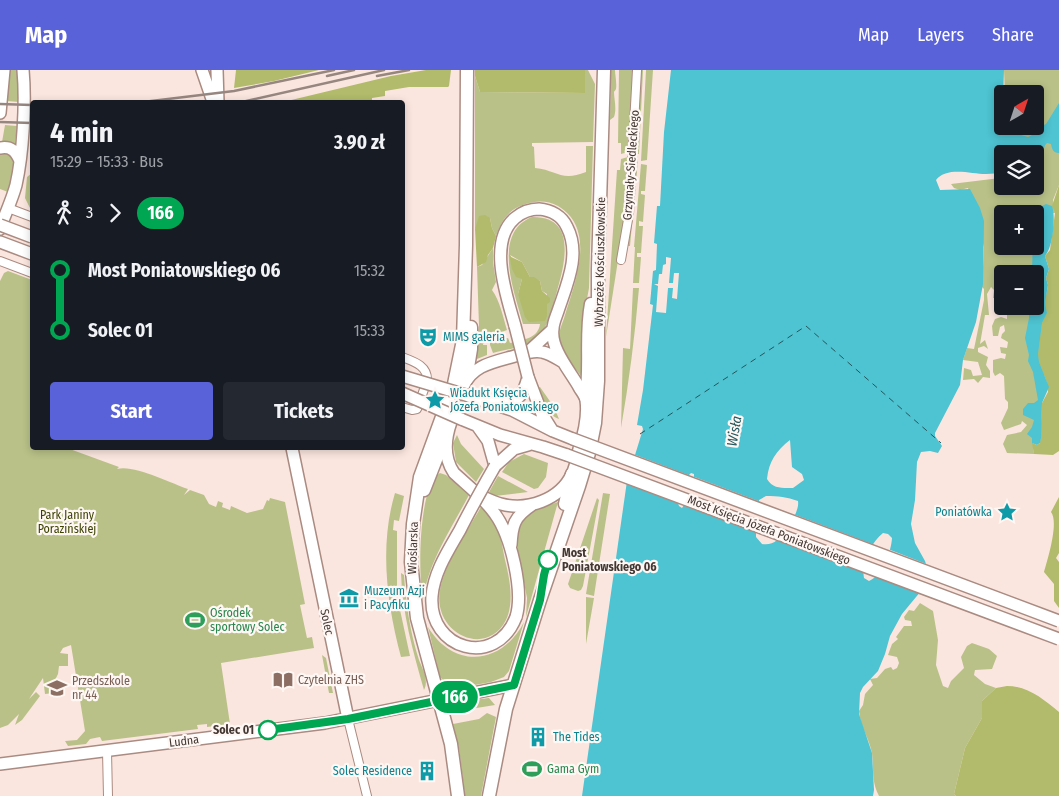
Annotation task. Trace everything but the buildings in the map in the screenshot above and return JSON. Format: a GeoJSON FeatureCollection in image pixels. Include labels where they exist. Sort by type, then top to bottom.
{"type":"FeatureCollection","features":[{"type":"Feature","properties":{"kind":"main road"},"geometry":{"type":"LineString","coordinates":[[0,113],[4,70]]}},
{"type":"Feature","properties":{"kind":"main road"},"geometry":{"type":"LineString","coordinates":[[0,229],[15,186],[20,161],[24,97],[22,70]]}},
{"type":"Feature","properties":{"kind":"main road"},"geometry":{"type":"LineString","coordinates":[[202,70],[212,100]]}},
{"type":"Feature","properties":{"kind":"main road"},"geometry":{"type":"LineString","coordinates":[[217,70],[218,100]]}},
{"type":"Feature","properties":{"kind":"main road"},"geometry":{"type":"LineString","coordinates":[[413,524],[451,420],[454,384],[463,340],[466,245],[467,70]]}},
{"type":"Feature","properties":{"kind":"main road","name":"Wybrzeże Kościuszkowskie"},"geometry":{"type":"LineString","coordinates":[[540,600],[579,486],[589,453],[595,423],[598,396],[598,268],[604,70]]}},
{"type":"Feature","properties":{"kind":"main road"},"geometry":{"type":"LineString","coordinates":[[0,148],[7,147],[12,149],[20,161]]}},
{"type":"Feature","properties":{"kind":"main road"},"geometry":{"type":"LineString","coordinates":[[553,431],[542,414],[528,377],[502,270],[502,248],[506,232],[513,220],[524,212],[537,209],[551,212],[564,221],[572,242],[573,256],[571,269],[552,330],[563,362],[586,398]]}},
{"type":"Feature","properties":{"kind":"main road"},"geometry":{"type":"LineString","coordinates":[[0,225],[30,236]]}},
{"type":"Feature","properties":{"kind":"main road"},"geometry":{"type":"LineString","coordinates":[[0,242],[30,253]]}},
{"type":"Feature","properties":{"kind":"main road"},"geometry":{"type":"LineString","coordinates":[[466,245],[471,273],[471,349],[466,388]]}},
{"type":"Feature","properties":{"kind":"main road"},"geometry":{"type":"LineString","coordinates":[[489,796],[500,734],[540,600],[544,575],[569,489],[583,431],[588,375],[590,311],[598,268]]}},
{"type":"Feature","properties":{"kind":"main road"},"geometry":{"type":"LineString","coordinates":[[528,352],[552,330]]}},
{"type":"Feature","properties":{"kind":"main road"},"geometry":{"type":"LineString","coordinates":[[466,388],[485,365],[528,352],[542,352],[563,362]]}},
{"type":"Feature","properties":{"kind":"main road","name":"Most Księcia Józefa Poniatowskiego"},"geometry":{"type":"LineString","coordinates":[[405,377],[466,388],[573,439],[1059,621]]}},
{"type":"Feature","properties":{"kind":"main road"},"geometry":{"type":"LineString","coordinates":[[497,404],[510,403],[520,397],[528,377]]}},
{"type":"Feature","properties":{"kind":"main road","name":"Most Księcia Józefa Poniatowskiego"},"geometry":{"type":"LineString","coordinates":[[405,395],[451,420],[568,455],[1059,639]]}},
{"type":"Feature","properties":{"kind":"main road","name":"Wioślarska"},"geometry":{"type":"LineString","coordinates":[[451,420],[420,478],[413,524],[411,562],[414,602],[422,640],[453,754],[458,796]]}},
{"type":"Feature","properties":{"kind":"main road"},"geometry":{"type":"LineString","coordinates":[[478,427],[488,441],[495,466]]}},
{"type":"Feature","properties":{"kind":"main road"},"geometry":{"type":"LineString","coordinates":[[446,434],[445,448],[449,464],[454,473],[476,494],[496,515],[510,548],[518,581],[516,618],[508,632],[498,641],[483,648],[470,648],[456,644],[443,634],[436,622],[432,608],[432,592],[438,569],[495,466],[514,449],[533,444]]}},
{"type":"Feature","properties":{"kind":"main road","name":"Solec"},"geometry":{"type":"LineString","coordinates":[[292,450],[348,719]]}},
{"type":"Feature","properties":{"kind":"main road"},"geometry":{"type":"LineString","coordinates":[[510,548],[515,520],[523,511],[558,492],[572,474]]}},
{"type":"Feature","properties":{"kind":"main road"},"geometry":{"type":"LineString","coordinates":[[476,494],[503,505],[534,504]]}},
{"type":"Feature","properties":{"kind":"main road","name":"Ludna"},"geometry":{"type":"LineString","coordinates":[[0,764],[348,719],[514,685]]}},
{"type":"Feature","properties":{"kind":"street","name":"Grzymały-Siedleckiego"},"geometry":{"type":"LineString","coordinates":[[621,260],[629,214],[637,70]]}},
{"type":"Feature","properties":{"kind":"street"},"geometry":{"type":"LineString","coordinates":[[8,208],[30,216]]}},
{"type":"Feature","properties":{"kind":"street"},"geometry":{"type":"LineString","coordinates":[[0,261],[30,272]]}},
{"type":"Feature","properties":{"kind":"street"},"geometry":{"type":"LineString","coordinates":[[405,358],[418,363],[428,377],[417,409],[405,408]]}},
{"type":"Feature","properties":{"kind":"street","name":"Solec"},"geometry":{"type":"LineString","coordinates":[[348,719],[367,796]]}},
{"type":"Feature","properties":{"kind":"street"},"geometry":{"type":"LineString","coordinates":[[107,751],[108,796]]}},
{"type":"Feature","properties":{"kind":"green space"},"geometry":{"type":"Polygon","coordinates":[[[9,70],[17,70],[19,102],[7,101],[9,70]]]}},
{"type":"Feature","properties":{"kind":"green space"},"geometry":{"type":"Polygon","coordinates":[[[236,70],[319,70],[234,88],[236,70]]]}},
{"type":"Feature","properties":{"kind":"green space"},"geometry":{"type":"Polygon","coordinates":[[[426,70],[451,70],[448,87],[409,87],[385,91],[385,96],[372,98],[372,100],[291,100],[391,76],[426,70]]]}},
{"type":"Feature","properties":{"kind":"green space"},"geometry":{"type":"Polygon","coordinates":[[[475,70],[585,70],[585,93],[480,92],[475,70]]]}},
{"type":"Feature","properties":{"kind":"green space"},"geometry":{"type":"Polygon","coordinates":[[[585,70],[588,70],[595,84],[593,142],[532,143],[534,147],[535,168],[565,176],[586,172],[586,146],[593,146],[589,288],[585,310],[582,377],[564,353],[559,337],[574,287],[580,257],[580,242],[577,228],[570,216],[553,204],[533,202],[510,212],[496,236],[490,218],[475,229],[475,76],[480,92],[585,93],[585,70]]]}},
{"type":"Feature","properties":{"kind":"green space"},"geometry":{"type":"Polygon","coordinates":[[[611,70],[615,70],[616,89],[614,92],[615,114],[610,120],[611,70]]]}},
{"type":"Feature","properties":{"kind":"green space"},"geometry":{"type":"Polygon","coordinates":[[[619,70],[633,70],[628,152],[621,154],[621,143],[618,143],[619,70]]]}},
{"type":"Feature","properties":{"kind":"green space"},"geometry":{"type":"Polygon","coordinates":[[[641,70],[643,70],[639,154],[636,154],[641,70]]]}},
{"type":"Feature","properties":{"kind":"green space"},"geometry":{"type":"Polygon","coordinates":[[[646,70],[653,70],[647,160],[641,161],[646,70]]]}},
{"type":"Feature","properties":{"kind":"green space"},"geometry":{"type":"Polygon","coordinates":[[[1004,70],[1059,70],[1059,185],[1053,200],[1055,213],[1044,213],[1044,205],[994,205],[994,255],[1037,255],[1040,265],[994,265],[994,290],[991,287],[987,294],[989,315],[985,315],[980,344],[985,340],[988,349],[984,346],[978,348],[978,352],[988,357],[986,365],[990,371],[990,378],[983,377],[978,383],[974,379],[963,380],[964,368],[971,370],[973,376],[982,375],[978,362],[963,360],[967,348],[974,349],[984,300],[984,289],[982,287],[984,247],[968,188],[960,190],[954,188],[951,184],[994,179],[994,195],[1044,195],[1044,145],[1031,145],[1017,135],[1044,135],[1044,85],[1005,85],[1004,70]]]}},
{"type":"Feature","properties":{"kind":"green space"},"geometry":{"type":"Polygon","coordinates":[[[5,125],[17,126],[15,145],[2,142],[5,125]]]}},
{"type":"Feature","properties":{"kind":"green space"},"geometry":{"type":"Polygon","coordinates":[[[7,150],[15,160],[8,192],[0,189],[0,152],[7,150]]]}},
{"type":"Feature","properties":{"kind":"green space"},"geometry":{"type":"Polygon","coordinates":[[[628,157],[624,222],[606,337],[617,170],[620,170],[621,159],[628,157]]]}},
{"type":"Feature","properties":{"kind":"green space"},"geometry":{"type":"Polygon","coordinates":[[[636,159],[638,159],[630,246],[628,246],[631,227],[636,159]]]}},
{"type":"Feature","properties":{"kind":"green space"},"geometry":{"type":"Polygon","coordinates":[[[641,164],[647,165],[645,191],[641,191],[641,194],[645,195],[643,222],[639,221],[639,226],[643,226],[641,253],[637,253],[637,257],[641,257],[639,283],[633,283],[634,247],[641,164]]]}},
{"type":"Feature","properties":{"kind":"green space"},"geometry":{"type":"Polygon","coordinates":[[[30,175],[30,208],[25,198],[27,177],[30,175]]]}},
{"type":"Feature","properties":{"kind":"green space"},"geometry":{"type":"Polygon","coordinates":[[[1059,185],[1059,451],[1053,455],[1034,454],[1032,443],[1037,445],[1040,443],[1042,403],[1048,392],[1038,354],[1042,323],[1047,313],[1045,303],[1048,285],[1046,278],[1049,269],[1045,256],[1050,250],[1055,213],[1052,206],[1059,185]]]}},
{"type":"Feature","properties":{"kind":"green space"},"geometry":{"type":"Polygon","coordinates":[[[485,215],[490,218],[496,236],[493,248],[486,262],[477,267],[475,229],[479,216],[485,215]]]}},
{"type":"Feature","properties":{"kind":"green space"},"geometry":{"type":"Polygon","coordinates":[[[532,217],[546,219],[556,224],[562,233],[564,243],[563,267],[551,312],[543,331],[533,341],[519,347],[493,353],[490,338],[484,338],[483,345],[487,345],[487,355],[477,359],[475,357],[479,326],[477,267],[482,265],[493,248],[496,282],[492,290],[499,304],[507,330],[499,333],[498,341],[508,338],[510,343],[524,340],[533,336],[539,329],[540,324],[523,324],[515,297],[509,265],[509,250],[512,236],[520,225],[532,217]],[[510,255],[522,279],[518,294],[547,316],[547,294],[542,291],[540,281],[530,277],[522,262],[510,255]]]}},
{"type":"Feature","properties":{"kind":"green space"},"geometry":{"type":"Polygon","coordinates":[[[509,254],[511,257],[522,262],[530,277],[540,281],[542,291],[550,298],[550,302],[547,304],[545,321],[529,322],[525,317],[518,294],[522,279],[516,277],[509,254]]]}},
{"type":"Feature","properties":{"kind":"green space","name":"Park Janiny Porazińskiej"},"geometry":{"type":"Polygon","coordinates":[[[8,271],[30,279],[30,450],[72,450],[119,467],[117,469],[132,469],[162,479],[188,489],[184,495],[190,490],[204,495],[209,504],[216,507],[218,501],[223,503],[222,507],[230,510],[231,506],[247,513],[263,509],[270,498],[285,502],[305,604],[300,605],[307,638],[312,637],[314,648],[221,663],[230,724],[207,727],[207,724],[197,725],[198,729],[102,741],[100,737],[90,739],[86,744],[68,746],[65,741],[77,740],[85,731],[71,645],[63,648],[60,653],[68,654],[68,666],[59,666],[55,680],[62,688],[62,692],[45,694],[43,678],[29,699],[36,692],[40,696],[22,720],[15,725],[19,714],[8,725],[0,728],[0,281],[4,273],[8,271]]]}},
{"type":"Feature","properties":{"kind":"green space"},"geometry":{"type":"Polygon","coordinates":[[[1044,283],[1053,320],[1033,445],[1034,454],[1007,453],[1003,444],[1007,435],[1021,432],[1027,425],[1022,421],[1021,424],[1004,430],[1001,423],[1008,408],[1008,402],[1005,399],[1004,376],[1000,373],[995,376],[993,360],[1005,359],[1006,354],[1001,353],[1000,347],[1007,348],[1008,342],[1001,338],[1005,331],[1004,325],[1000,327],[998,336],[993,336],[992,326],[995,319],[1001,317],[1007,319],[1007,315],[1044,315],[1044,283]]]}},
{"type":"Feature","properties":{"kind":"green space"},"geometry":{"type":"Polygon","coordinates":[[[633,288],[639,288],[632,358],[621,428],[623,348],[630,349],[633,288]]]}},
{"type":"Feature","properties":{"kind":"green space"},"geometry":{"type":"Polygon","coordinates":[[[540,387],[554,407],[559,419],[551,414],[545,406],[538,388],[540,387]]]}},
{"type":"Feature","properties":{"kind":"green space"},"geometry":{"type":"Polygon","coordinates":[[[457,435],[461,444],[484,469],[476,482],[456,462],[453,443],[457,435]]]}},
{"type":"Feature","properties":{"kind":"green space"},"geometry":{"type":"Polygon","coordinates":[[[524,454],[548,463],[546,477],[538,488],[534,489],[502,472],[509,462],[524,454]]]}},
{"type":"Feature","properties":{"kind":"green space"},"geometry":{"type":"Polygon","coordinates":[[[440,473],[446,475],[469,495],[435,558],[423,599],[420,572],[421,532],[427,494],[433,481],[440,473]]]}},
{"type":"Feature","properties":{"kind":"green space"},"geometry":{"type":"Polygon","coordinates":[[[498,476],[528,492],[495,496],[489,492],[498,476]]]}},
{"type":"Feature","properties":{"kind":"green space"},"geometry":{"type":"Polygon","coordinates":[[[395,493],[404,496],[399,521],[394,520],[393,530],[397,531],[397,596],[410,656],[401,657],[392,617],[386,554],[390,513],[395,493]]]}},
{"type":"Feature","properties":{"kind":"green space"},"geometry":{"type":"Polygon","coordinates":[[[603,493],[610,494],[594,596],[586,594],[603,493]]]}},
{"type":"Feature","properties":{"kind":"green space"},"geometry":{"type":"Polygon","coordinates":[[[1059,497],[1059,553],[1056,558],[1059,562],[1059,608],[1054,601],[1054,584],[1044,572],[1054,524],[1051,512],[1059,497]]]}},
{"type":"Feature","properties":{"kind":"green space"},"geometry":{"type":"Polygon","coordinates":[[[597,498],[599,500],[583,586],[578,591],[570,588],[568,584],[597,498]]]}},
{"type":"Feature","properties":{"kind":"green space"},"geometry":{"type":"Polygon","coordinates":[[[558,502],[526,617],[527,598],[515,535],[517,527],[525,516],[531,512],[558,502]]]}},
{"type":"Feature","properties":{"kind":"green space"},"geometry":{"type":"Polygon","coordinates":[[[482,505],[494,521],[499,532],[509,578],[511,599],[506,620],[497,632],[486,638],[474,639],[462,636],[452,629],[444,618],[440,605],[440,590],[452,557],[482,505]]]}},
{"type":"Feature","properties":{"kind":"green space"},"geometry":{"type":"Polygon","coordinates":[[[401,573],[404,575],[413,639],[426,679],[424,690],[406,617],[401,573]]]}},
{"type":"Feature","properties":{"kind":"green space"},"geometry":{"type":"Polygon","coordinates":[[[586,597],[594,598],[586,644],[586,597]]]}},
{"type":"Feature","properties":{"kind":"green space"},"geometry":{"type":"Polygon","coordinates":[[[920,603],[933,611],[938,640],[936,665],[943,686],[948,688],[951,681],[964,668],[961,657],[967,646],[972,643],[989,649],[997,656],[992,669],[975,670],[974,675],[985,684],[996,688],[982,701],[982,718],[965,748],[954,794],[956,796],[879,796],[874,780],[872,753],[859,711],[863,705],[865,694],[873,685],[870,679],[877,678],[885,669],[891,667],[893,670],[897,668],[899,663],[897,657],[888,655],[892,644],[898,639],[896,637],[904,626],[912,626],[911,621],[905,620],[904,617],[909,610],[914,611],[920,603]]]}},
{"type":"Feature","properties":{"kind":"green space"},"geometry":{"type":"Polygon","coordinates":[[[524,622],[509,671],[504,677],[491,682],[459,688],[448,685],[440,677],[428,627],[439,641],[451,650],[464,656],[478,657],[491,654],[503,647],[515,636],[524,622]]]}},
{"type":"Feature","properties":{"kind":"green space"},"geometry":{"type":"Polygon","coordinates":[[[322,655],[326,658],[333,693],[329,693],[322,655]]]}},
{"type":"Feature","properties":{"kind":"green space"},"geometry":{"type":"Polygon","coordinates":[[[1007,686],[1022,688],[1028,691],[1059,712],[1059,796],[956,796],[954,794],[965,748],[982,718],[982,701],[996,688],[1007,686]]]}},
{"type":"Feature","properties":{"kind":"green space"},"geometry":{"type":"Polygon","coordinates":[[[489,698],[495,705],[452,712],[463,703],[489,698]]]}},
{"type":"Feature","properties":{"kind":"green space"},"geometry":{"type":"Polygon","coordinates":[[[487,713],[496,717],[481,796],[465,796],[459,748],[453,724],[479,719],[487,713]]]}},
{"type":"Feature","properties":{"kind":"water","name":"Wisła"},"geometry":{"type":"Polygon","coordinates":[[[671,70],[1004,70],[1003,85],[994,85],[994,135],[1021,135],[1028,137],[1044,135],[1044,125],[1059,103],[1059,153],[1052,149],[1051,144],[1047,143],[1044,149],[1044,145],[994,145],[994,174],[953,172],[946,173],[936,180],[940,190],[970,189],[980,208],[984,221],[983,284],[976,322],[963,360],[960,385],[935,433],[942,446],[938,453],[930,451],[921,452],[917,462],[915,500],[911,524],[915,543],[928,570],[921,591],[902,614],[890,636],[878,671],[860,693],[859,714],[872,753],[873,796],[582,796],[627,481],[643,429],[642,426],[637,425],[653,305],[650,304],[653,271],[656,270],[657,244],[654,243],[657,206],[660,206],[664,132],[671,70]],[[790,440],[777,452],[771,462],[767,479],[772,485],[782,488],[793,488],[804,480],[802,474],[792,467],[790,440]],[[691,473],[678,503],[682,508],[694,477],[694,474],[691,473]],[[766,496],[759,500],[756,537],[762,544],[770,544],[777,540],[788,527],[797,511],[798,501],[766,496]],[[883,533],[871,547],[866,559],[863,572],[864,578],[869,581],[882,569],[888,557],[892,538],[888,534],[883,533]]]}},
{"type":"Feature","properties":{"kind":"water"},"geometry":{"type":"Polygon","coordinates":[[[1044,205],[1052,206],[1054,224],[1052,239],[1045,256],[1049,269],[1046,278],[1048,285],[1045,303],[1047,313],[1042,323],[1038,354],[1039,362],[1049,387],[1042,403],[1041,438],[1040,443],[1037,445],[1032,443],[1032,438],[1027,434],[1034,420],[1023,415],[1023,409],[1028,403],[1034,403],[1038,400],[1033,372],[1028,361],[1029,355],[1025,338],[1029,315],[1044,315],[1044,265],[1032,265],[1032,255],[1044,255],[1044,205]]]}},
{"type":"Feature","properties":{"kind":"pier"},"geometry":{"type":"Polygon","coordinates":[[[666,257],[671,258],[669,283],[673,283],[674,273],[679,273],[677,299],[672,298],[673,288],[668,288],[666,313],[656,312],[658,286],[654,284],[658,284],[659,274],[662,274],[663,265],[666,264],[666,257]]]}},
{"type":"Feature","properties":{"kind":"pier"},"geometry":{"type":"Polygon","coordinates":[[[633,454],[691,476],[680,504],[624,483],[633,454]]]}},
{"type":"Feature","properties":{"kind":"pier"},"geometry":{"type":"Polygon","coordinates":[[[692,476],[761,502],[758,533],[682,505],[692,476]]]}},
{"type":"Feature","properties":{"kind":"pier"},"geometry":{"type":"Polygon","coordinates":[[[793,514],[875,545],[865,570],[866,573],[774,539],[793,514]]]}},
{"type":"Feature","properties":{"kind":"pier"},"geometry":{"type":"Polygon","coordinates":[[[888,549],[929,565],[930,581],[922,594],[873,576],[886,556],[888,549]]]}},
{"type":"Feature","properties":{"kind":"ferry route"},"geometry":{"type":"LineString","coordinates":[[640,434],[806,326],[941,443]]}},
{"type":"Feature","properties":{"kind":"tunnel"},"geometry":{"type":"LineString","coordinates":[[451,422],[463,387]]}},
{"type":"Feature","properties":{"kind":"railway"},"geometry":{"type":"LineString","coordinates":[[160,100],[234,91],[334,70]]}},
{"type":"Feature","properties":{"kind":"railway"},"geometry":{"type":"LineString","coordinates":[[327,76],[354,70]]}},
{"type":"Feature","properties":{"kind":"railway"},"geometry":{"type":"LineString","coordinates":[[251,100],[384,70]]}},
{"type":"Feature","properties":{"kind":"railway"},"geometry":{"type":"LineString","coordinates":[[377,76],[409,70]]}},
{"type":"Feature","properties":{"kind":"railway"},"geometry":{"type":"LineString","coordinates":[[0,104],[30,105]]}},
{"type":"Feature","properties":{"kind":"railway"},"geometry":{"type":"LineString","coordinates":[[0,122],[30,123]]}},
{"type":"Feature","properties":{"kind":"bus line","name":"166"},"geometry":{"type":"LineString","coordinates":[[268,730],[348,719],[514,685],[540,600],[548,560]]}},
{"type":"Feature","properties":{"kind":"place","name":"MIMS galeria"},"geometry":{"type":"Point","coordinates":[428,337]}},
{"type":"Feature","properties":{"kind":"place","name":"Wiadukt Księcia Józefa Poniatowskiego"},"geometry":{"type":"Point","coordinates":[435,400]}},
{"type":"Feature","properties":{"kind":"place","name":"Poniatówka"},"geometry":{"type":"Point","coordinates":[1007,512]}},
{"type":"Feature","properties":{"kind":"place","name":"Most Poniatowskiego 06"},"geometry":{"type":"Point","coordinates":[548,560]}},
{"type":"Feature","properties":{"kind":"place","name":"Muzeum Azji i Pacyfiku"},"geometry":{"type":"Point","coordinates":[349,598]}},
{"type":"Feature","properties":{"kind":"place","name":"Ośrodek sportowy Solec"},"geometry":{"type":"Point","coordinates":[195,620]}},
{"type":"Feature","properties":{"kind":"place","name":"Czytelnia ZHS"},"geometry":{"type":"Point","coordinates":[283,680]}},
{"type":"Feature","properties":{"kind":"place","name":"Przedszkole nr 44"},"geometry":{"type":"Point","coordinates":[57,688]}},
{"type":"Feature","properties":{"kind":"place","name":"Solec 01"},"geometry":{"type":"Point","coordinates":[268,730]}},
{"type":"Feature","properties":{"kind":"place","name":"The Tides"},"geometry":{"type":"Point","coordinates":[538,737]}},
{"type":"Feature","properties":{"kind":"place","name":"Gama Gym"},"geometry":{"type":"Point","coordinates":[532,769]}},
{"type":"Feature","properties":{"kind":"place","name":"Solec Residence"},"geometry":{"type":"Point","coordinates":[427,771]}}]}
